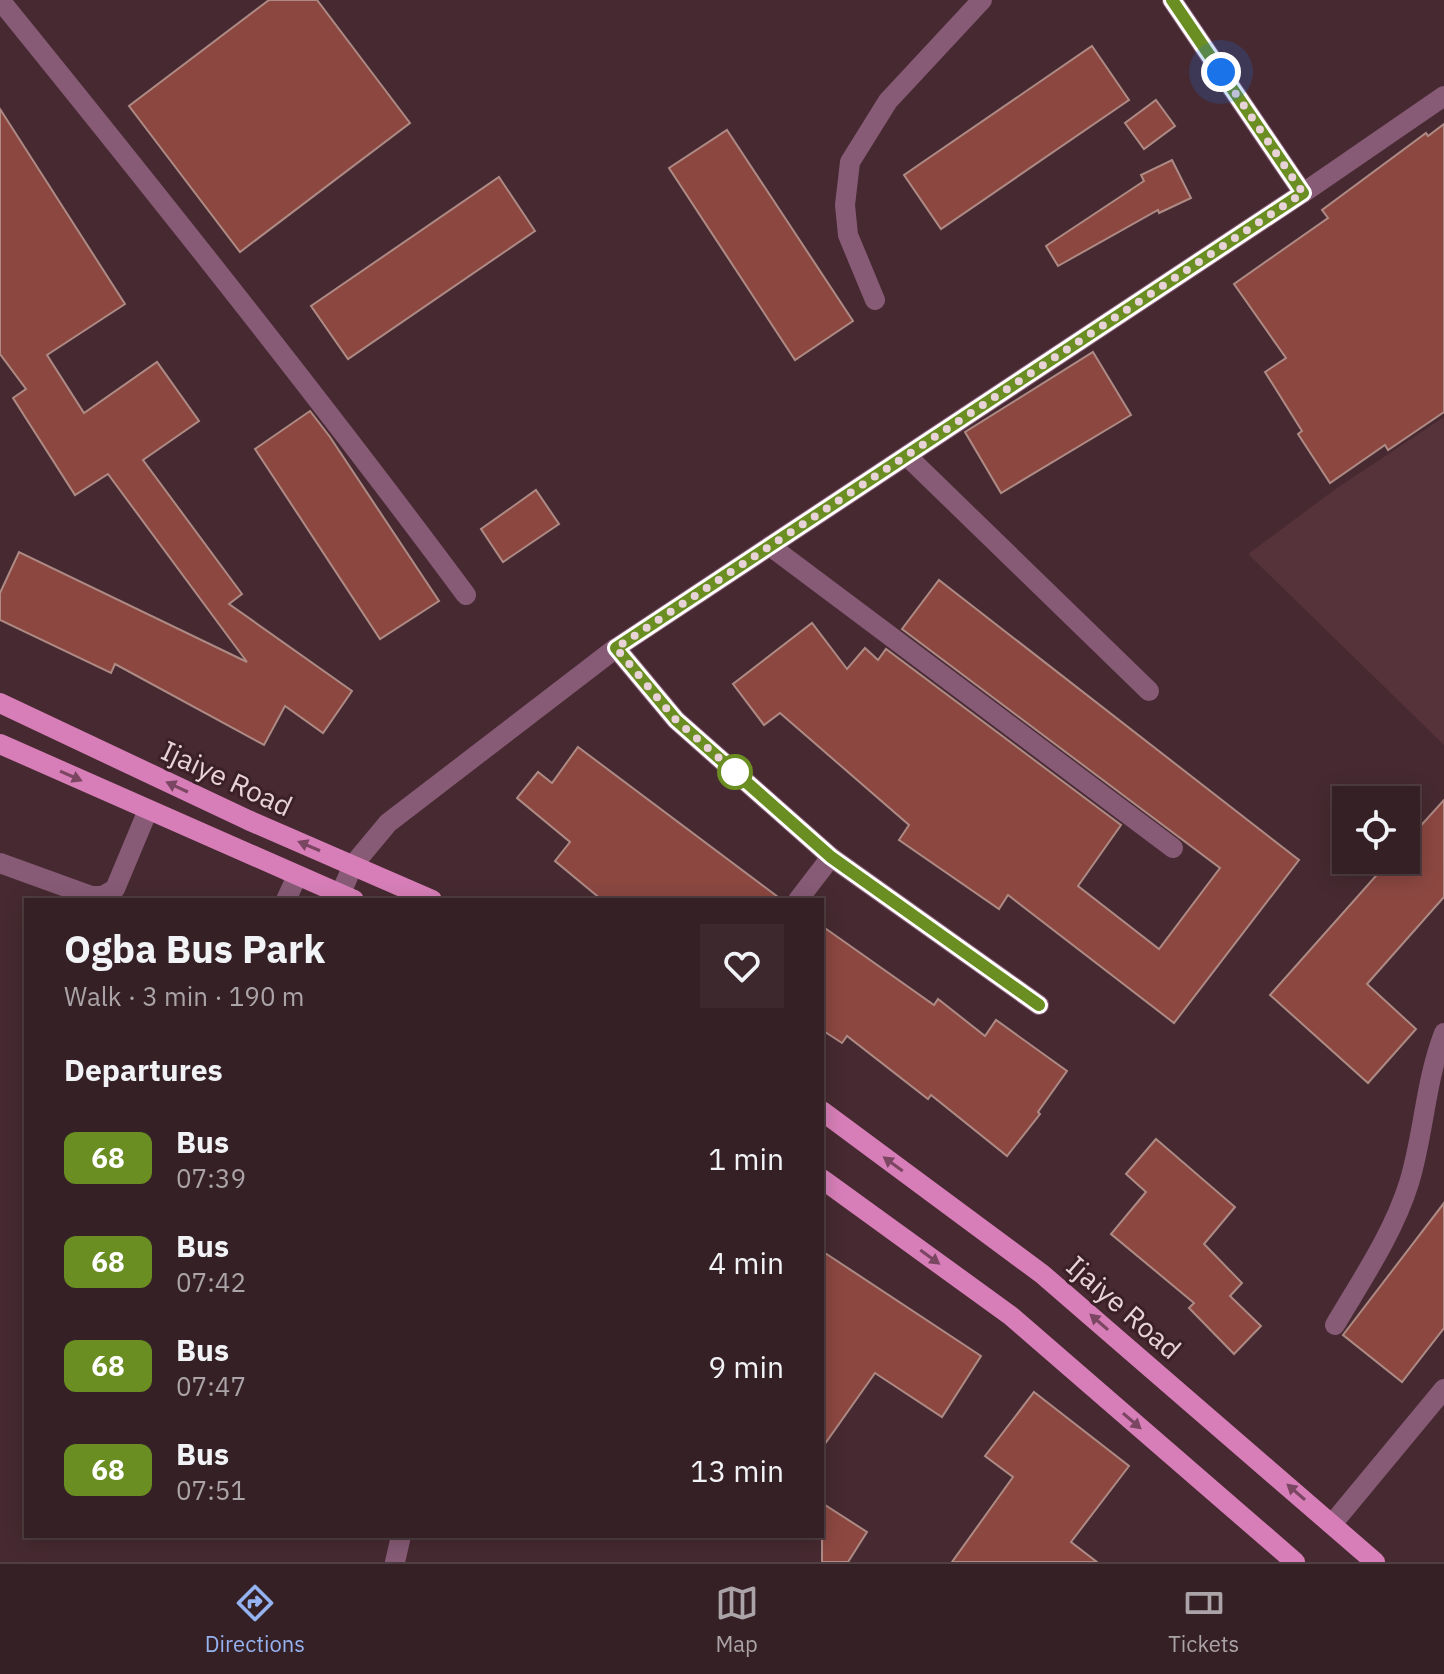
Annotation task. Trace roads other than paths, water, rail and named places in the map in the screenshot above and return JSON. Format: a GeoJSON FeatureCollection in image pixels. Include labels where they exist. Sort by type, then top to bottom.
{"type":"FeatureCollection","features":[{"type":"Feature","properties":{"kind":"main road","name":"Ijaiye Road"},"geometry":{"type":"LineString","coordinates":[[0,703],[248,820],[427,898]]}},
{"type":"Feature","properties":{"kind":"main road"},"geometry":{"type":"LineString","coordinates":[[0,744],[348,897]]}},
{"type":"Feature","properties":{"kind":"main road","name":"Ijaiye Road"},"geometry":{"type":"LineString","coordinates":[[824,1112],[1042,1274],[1375,1562]]}},
{"type":"Feature","properties":{"kind":"main road"},"geometry":{"type":"LineString","coordinates":[[824,1180],[1011,1316],[1295,1562]]}},
{"type":"Feature","properties":{"kind":"street"},"geometry":{"type":"LineString","coordinates":[[0,0],[202,248],[466,595]]}},
{"type":"Feature","properties":{"kind":"street"},"geometry":{"type":"LineString","coordinates":[[875,300],[848,235],[845,205],[850,162],[888,101],[982,0]]}},
{"type":"Feature","properties":{"kind":"street"},"geometry":{"type":"LineString","coordinates":[[1172,0],[1303,193]]}},
{"type":"Feature","properties":{"kind":"street"},"geometry":{"type":"LineString","coordinates":[[348,897],[353,865],[388,823],[616,648],[1303,193],[1444,96]]}},
{"type":"Feature","properties":{"kind":"street"},"geometry":{"type":"LineString","coordinates":[[907,456],[1149,691]]}},
{"type":"Feature","properties":{"kind":"street"},"geometry":{"type":"LineString","coordinates":[[770,546],[1173,848]]}},
{"type":"Feature","properties":{"kind":"street"},"geometry":{"type":"LineString","coordinates":[[616,648],[676,720],[831,857],[1039,1005]]}},
{"type":"Feature","properties":{"kind":"street"},"geometry":{"type":"LineString","coordinates":[[0,863],[91,896],[103,896],[115,889],[148,810]]}},
{"type":"Feature","properties":{"kind":"street"},"geometry":{"type":"LineString","coordinates":[[800,898],[831,857]]}},
{"type":"Feature","properties":{"kind":"street"},"geometry":{"type":"LineString","coordinates":[[287,898],[297,876]]}},
{"type":"Feature","properties":{"kind":"street"},"geometry":{"type":"LineString","coordinates":[[1335,1325],[1381,1249],[1409,1183],[1434,1059],[1444,1033]]}},
{"type":"Feature","properties":{"kind":"street"},"geometry":{"type":"LineString","coordinates":[[1333,1523],[1444,1389]]}},
{"type":"Feature","properties":{"kind":"street"},"geometry":{"type":"LineString","coordinates":[[395,1562],[401,1538]]}}]}
